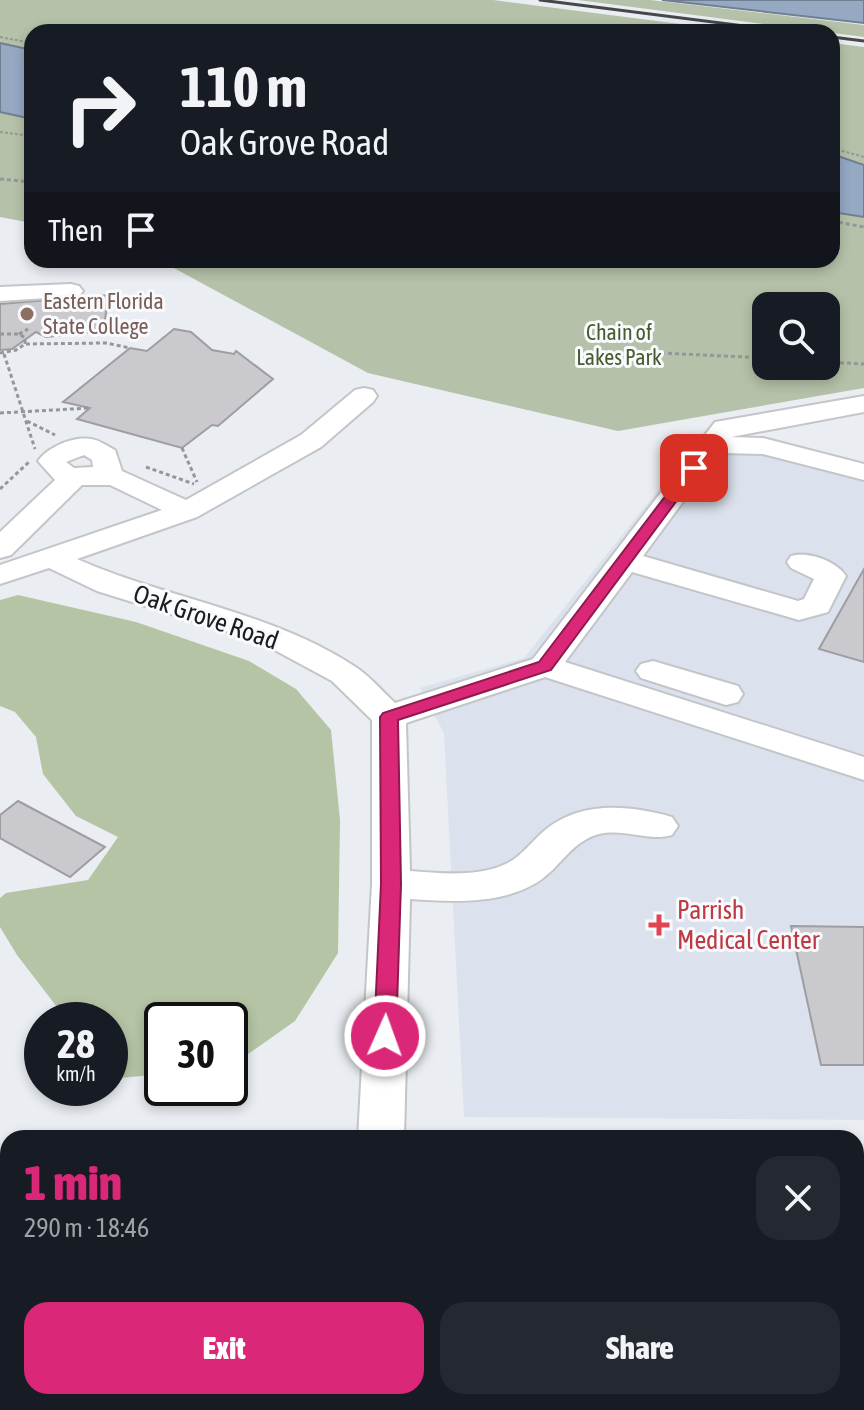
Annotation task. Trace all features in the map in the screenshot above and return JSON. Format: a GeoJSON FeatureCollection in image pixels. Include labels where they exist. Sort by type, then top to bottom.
{"type":"FeatureCollection","features":[{"type":"Feature","properties":{"kind":"street"},"geometry":{"type":"LineString","coordinates":[[0,294],[71,291]]}},
{"type":"Feature","properties":{"kind":"street"},"geometry":{"type":"LineString","coordinates":[[0,575],[187,511],[311,441],[364,396]]}},
{"type":"Feature","properties":{"kind":"street"},"geometry":{"type":"LineString","coordinates":[[381,1130],[391,884],[389,717],[545,666],[724,428],[864,404]]}},
{"type":"Feature","properties":{"kind":"street"},"geometry":{"type":"LineString","coordinates":[[711,445],[763,446],[864,472]]}},
{"type":"Feature","properties":{"kind":"street"},"geometry":{"type":"LineString","coordinates":[[56,467],[52,461],[58,454],[87,446],[105,456],[109,476],[187,511]]}},
{"type":"Feature","properties":{"kind":"street"},"geometry":{"type":"LineString","coordinates":[[0,520],[56,467]]}},
{"type":"Feature","properties":{"kind":"street"},"geometry":{"type":"LineString","coordinates":[[0,549],[56,467]]}},
{"type":"Feature","properties":{"kind":"street"},"geometry":{"type":"LineString","coordinates":[[0,592],[25,581],[53,559]]}},
{"type":"Feature","properties":{"kind":"street","name":"Oak Grove Road"},"geometry":{"type":"LineString","coordinates":[[53,559],[108,584],[269,634],[344,674],[389,717]]}},
{"type":"Feature","properties":{"kind":"street"},"geometry":{"type":"LineString","coordinates":[[625,560],[799,611],[817,605],[831,576],[802,562]]}},
{"type":"Feature","properties":{"kind":"street"},"geometry":{"type":"LineString","coordinates":[[545,666],[863,768]]}},
{"type":"Feature","properties":{"kind":"street"},"geometry":{"type":"LineString","coordinates":[[653,671],[726,694]]}},
{"type":"Feature","properties":{"kind":"street"},"geometry":{"type":"LineString","coordinates":[[391,884],[470,888],[525,872],[561,838],[600,818],[636,819],[659,826]]}},
{"type":"Feature","properties":{"kind":"path"},"geometry":{"type":"LineString","coordinates":[[0,37],[24,42]]}},
{"type":"Feature","properties":{"kind":"path"},"geometry":{"type":"LineString","coordinates":[[0,132],[24,135]]}},
{"type":"Feature","properties":{"kind":"path"},"geometry":{"type":"LineString","coordinates":[[840,150],[864,157]]}},
{"type":"Feature","properties":{"kind":"path"},"geometry":{"type":"LineString","coordinates":[[0,179],[24,181]]}},
{"type":"Feature","properties":{"kind":"path"},"geometry":{"type":"LineString","coordinates":[[840,222],[864,227]]}},
{"type":"Feature","properties":{"kind":"path"},"geometry":{"type":"LineString","coordinates":[[6,326],[3,333],[19,334],[25,338],[25,344]]}},
{"type":"Feature","properties":{"kind":"path"},"geometry":{"type":"LineString","coordinates":[[19,334],[28,329]]}},
{"type":"Feature","properties":{"kind":"path"},"geometry":{"type":"LineString","coordinates":[[56,467],[26,421],[2,353],[25,344],[106,343],[130,348]]}},
{"type":"Feature","properties":{"kind":"path"},"geometry":{"type":"LineString","coordinates":[[661,353],[752,357]]}},
{"type":"Feature","properties":{"kind":"path"},"geometry":{"type":"LineString","coordinates":[[840,363],[864,364]]}},
{"type":"Feature","properties":{"kind":"path"},"geometry":{"type":"LineString","coordinates":[[0,413],[90,408]]}},
{"type":"Feature","properties":{"kind":"path"},"geometry":{"type":"LineString","coordinates":[[26,421],[64,440]]}},
{"type":"Feature","properties":{"kind":"shaded area","name":"Parrish Medical Center"},"geometry":{"type":"Polygon","coordinates":[[[710,425],[864,462],[864,1120],[464,1117],[444,733],[420,688],[524,658],[710,425]]]}},
{"type":"Feature","properties":{"kind":"green space"},"geometry":{"type":"Polygon","coordinates":[[[0,0],[493,0],[680,24],[24,24],[24,222],[0,217],[0,0]]]}},
{"type":"Feature","properties":{"kind":"green space"},"geometry":{"type":"Polygon","coordinates":[[[578,0],[650,0],[864,25],[864,37],[840,34],[840,24],[764,24],[578,0]]]}},
{"type":"Feature","properties":{"kind":"green space","name":"Chain of Lakes Park"},"geometry":{"type":"Polygon","coordinates":[[[840,44],[864,47],[864,388],[618,431],[368,373],[174,268],[840,268],[840,44]]]}},
{"type":"Feature","properties":{"kind":"green space"},"geometry":{"type":"Polygon","coordinates":[[[18,595],[136,622],[249,661],[296,689],[331,730],[340,820],[338,953],[295,1021],[248,1054],[248,1002],[144,1002],[144,1076],[128,1077],[128,1002],[53,1002],[0,927],[0,898],[6,893],[88,880],[118,837],[76,816],[43,774],[36,737],[15,712],[0,706],[0,600],[18,595]]]}},
{"type":"Feature","properties":{"kind":"water"},"geometry":{"type":"Polygon","coordinates":[[[662,0],[864,0],[864,23],[662,0]]]}},
{"type":"Feature","properties":{"kind":"water"},"geometry":{"type":"Polygon","coordinates":[[[0,43],[24,48],[24,117],[0,112],[0,43]]]}},
{"type":"Feature","properties":{"kind":"water"},"geometry":{"type":"Polygon","coordinates":[[[840,157],[864,165],[864,217],[840,213],[840,157]]]}},
{"type":"Feature","properties":{"kind":"building"},"geometry":{"type":"Polygon","coordinates":[[[109,295],[103,331],[46,337],[36,332],[12,349],[0,350],[0,304],[109,295]]]}},
{"type":"Feature","properties":{"kind":"building"},"geometry":{"type":"Polygon","coordinates":[[[174,329],[191,332],[212,350],[234,354],[236,351],[273,379],[218,426],[212,425],[182,448],[77,419],[90,408],[63,402],[130,348],[147,351],[174,329]]]}},
{"type":"Feature","properties":{"kind":"building"},"geometry":{"type":"Polygon","coordinates":[[[864,569],[864,662],[819,649],[864,569]]]}},
{"type":"Feature","properties":{"kind":"building"},"geometry":{"type":"Polygon","coordinates":[[[18,801],[105,847],[70,877],[0,838],[0,815],[18,801]]]}},
{"type":"Feature","properties":{"kind":"building"},"geometry":{"type":"Polygon","coordinates":[[[791,926],[864,927],[864,1065],[821,1065],[791,926]]]}},
{"type":"Feature","properties":{"kind":"railway"},"geometry":{"type":"LineString","coordinates":[[540,0],[729,24]]}},
{"type":"Feature","properties":{"kind":"railway"},"geometry":{"type":"LineString","coordinates":[[840,38],[864,41]]}},
{"type":"Feature","properties":{"kind":"place","name":"Eastern Florida State College"},"geometry":{"type":"Point","coordinates":[27,314]}},
{"type":"Feature","properties":{"kind":"place","name":"Parrish Medical Center"},"geometry":{"type":"Point","coordinates":[659,925]}},
{"type":"Feature","properties":{"kind":"route"},"geometry":{"type":"LineString","coordinates":[[385,1036],[391,884],[389,717],[545,666],[694,468]]}}]}
